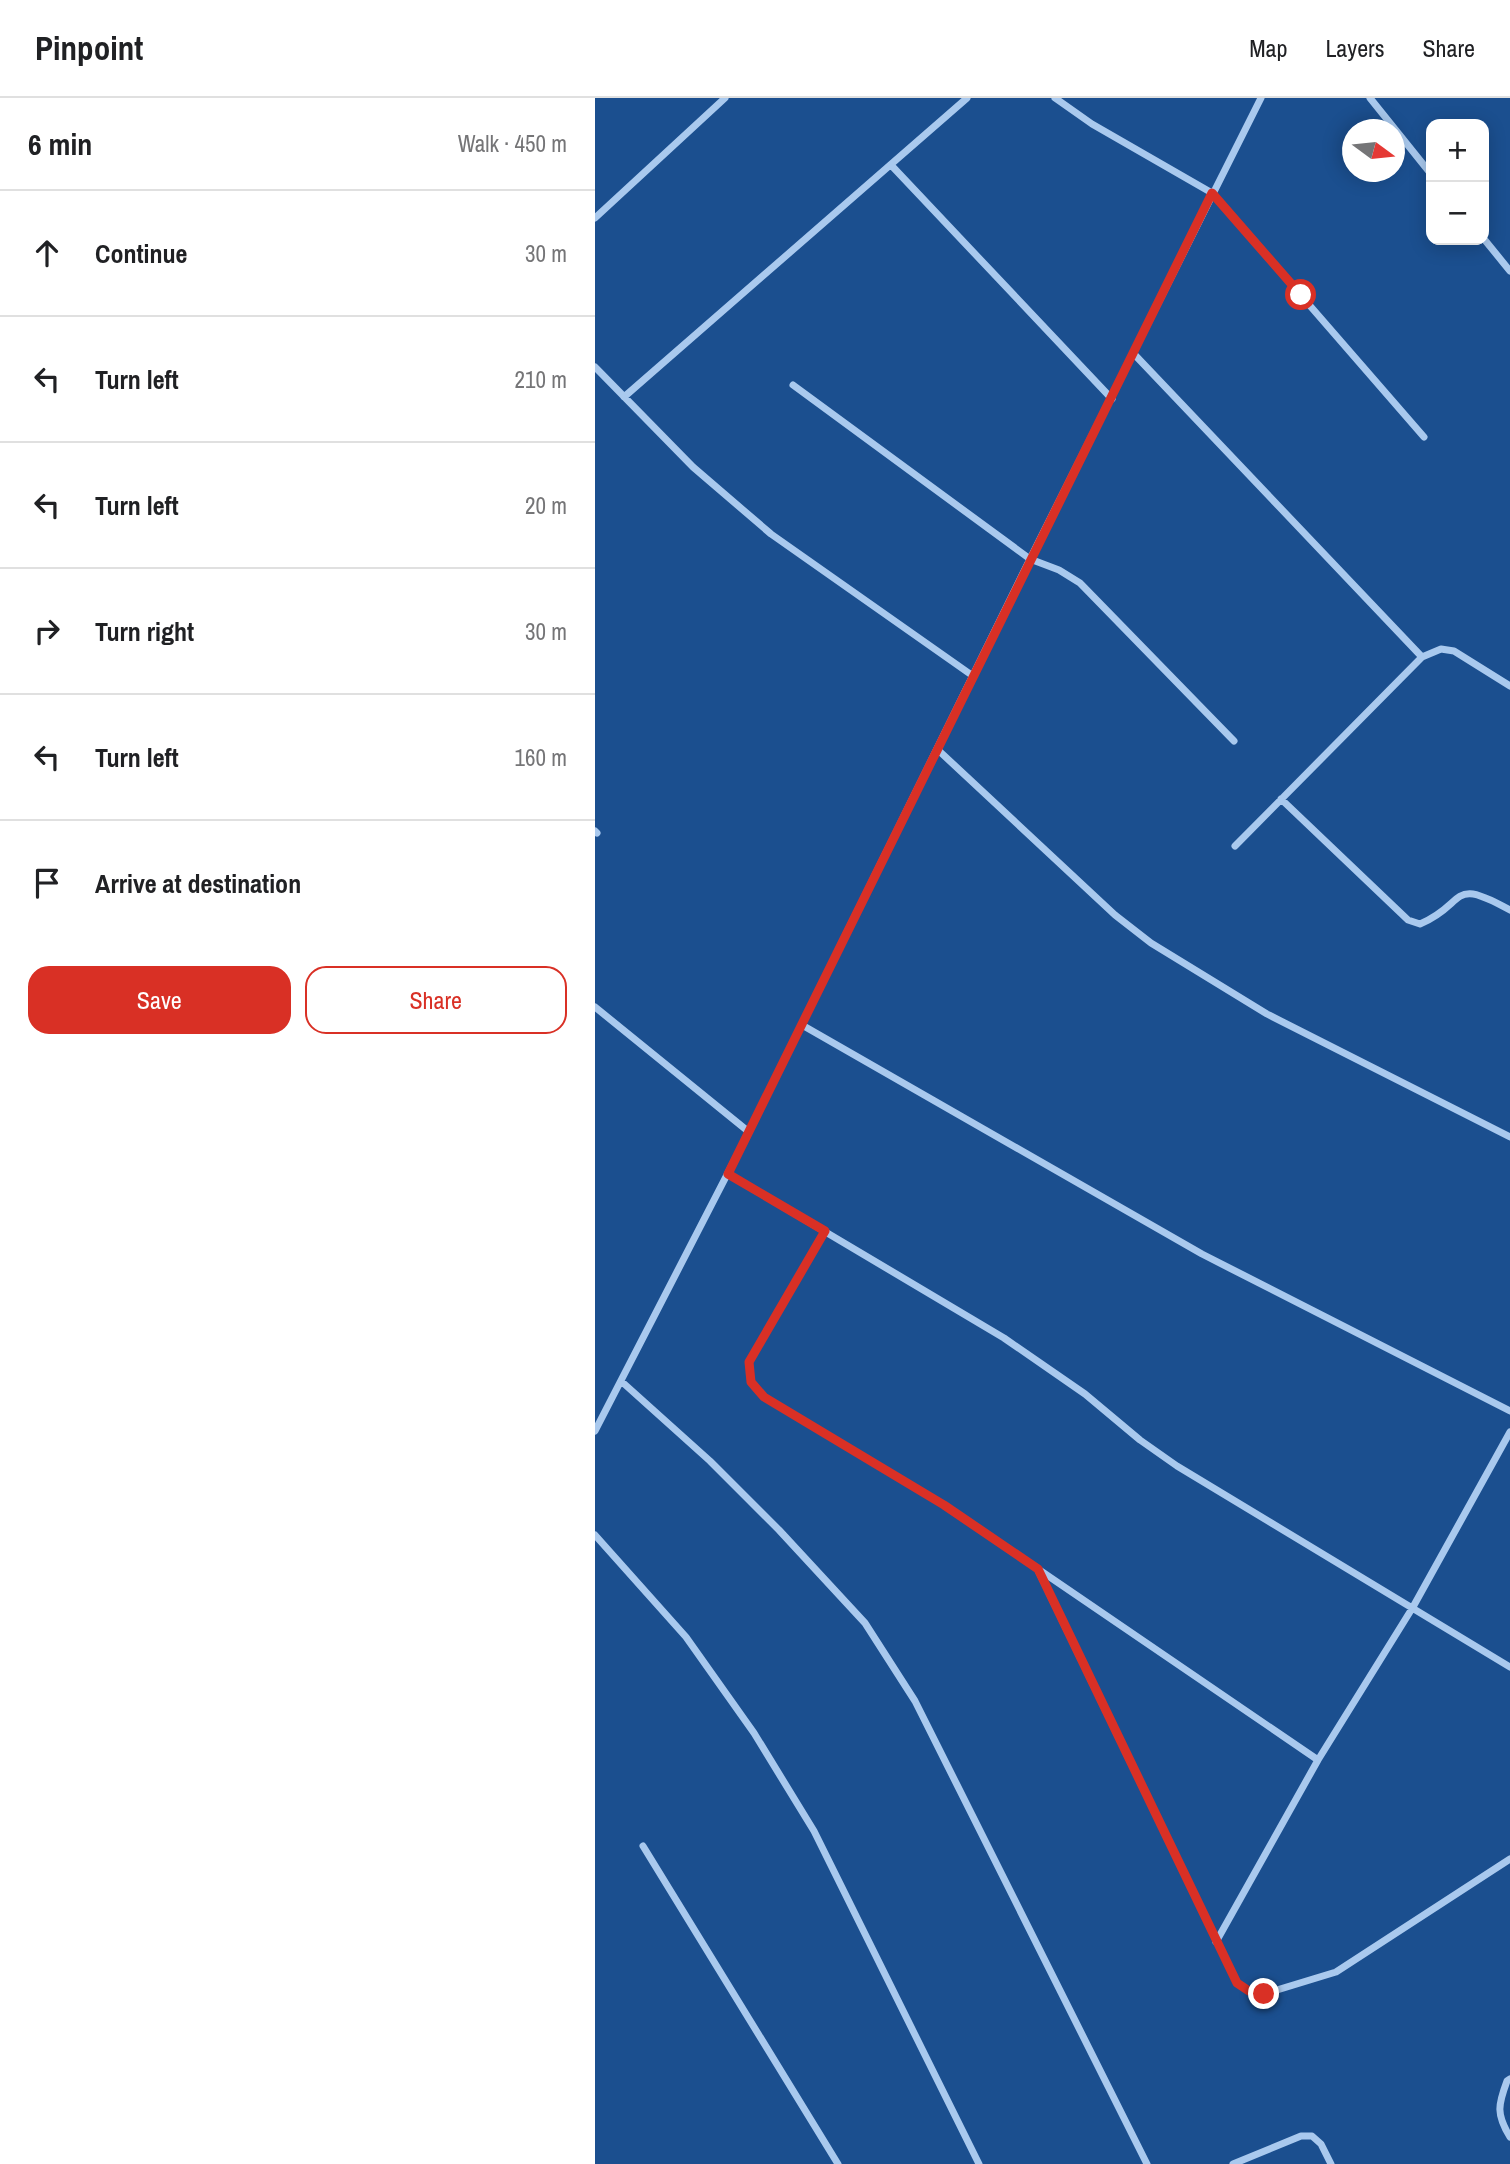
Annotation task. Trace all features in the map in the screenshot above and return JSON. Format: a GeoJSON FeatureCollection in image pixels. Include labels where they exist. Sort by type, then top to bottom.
{"type":"FeatureCollection","features":[{"type":"Feature","properties":{"kind":"street"},"geometry":{"type":"LineString","coordinates":[[595,218],[726,98]]}},
{"type":"Feature","properties":{"kind":"street"},"geometry":{"type":"LineString","coordinates":[[624,397],[967,98]]}},
{"type":"Feature","properties":{"kind":"street"},"geometry":{"type":"LineString","coordinates":[[1055,98],[1092,124],[1212,193],[1424,437]]}},
{"type":"Feature","properties":{"kind":"street"},"geometry":{"type":"LineString","coordinates":[[595,1431],[749,1132],[1030,559],[1261,98]]}},
{"type":"Feature","properties":{"kind":"street"},"geometry":{"type":"LineString","coordinates":[[1370,98],[1426,168]]}},
{"type":"Feature","properties":{"kind":"street"},"geometry":{"type":"LineString","coordinates":[[891,165],[1112,399]]}},
{"type":"Feature","properties":{"kind":"street"},"geometry":{"type":"LineString","coordinates":[[1489,245],[1510,271]]}},
{"type":"Feature","properties":{"kind":"street"},"geometry":{"type":"LineString","coordinates":[[1135,354],[1422,657]]}},
{"type":"Feature","properties":{"kind":"street"},"geometry":{"type":"LineString","coordinates":[[595,367],[693,467],[771,534],[973,676]]}},
{"type":"Feature","properties":{"kind":"street"},"geometry":{"type":"LineString","coordinates":[[793,385],[1030,559],[1059,570],[1080,583],[1234,741]]}},
{"type":"Feature","properties":{"kind":"street"},"geometry":{"type":"LineString","coordinates":[[1235,846],[1422,657],[1441,649],[1454,651],[1510,686]]}},
{"type":"Feature","properties":{"kind":"street"},"geometry":{"type":"LineString","coordinates":[[937,749],[1115,915],[1151,943],[1267,1014],[1510,1137]]}},
{"type":"Feature","properties":{"kind":"street"},"geometry":{"type":"LineString","coordinates":[[1281,799],[1408,920],[1420,924],[1459,896],[1471,892],[1484,895],[1510,910]]}},
{"type":"Feature","properties":{"kind":"street"},"geometry":{"type":"LineString","coordinates":[[595,1007],[749,1132]]}},
{"type":"Feature","properties":{"kind":"street"},"geometry":{"type":"LineString","coordinates":[[802,1025],[1202,1254],[1510,1411]]}},
{"type":"Feature","properties":{"kind":"street"},"geometry":{"type":"LineString","coordinates":[[728,1174],[1003,1338],[1085,1394],[1140,1440],[1177,1466],[1510,1667]]}},
{"type":"Feature","properties":{"kind":"street"},"geometry":{"type":"LineString","coordinates":[[825,1231],[749,1362],[751,1382],[764,1397],[944,1505],[1318,1760]]}},
{"type":"Feature","properties":{"kind":"street"},"geometry":{"type":"LineString","coordinates":[[621,1381],[710,1461],[779,1530],[865,1623],[915,1701],[1147,2164]]}},
{"type":"Feature","properties":{"kind":"street"},"geometry":{"type":"LineString","coordinates":[[1216,1941],[1318,1760],[1413,1607],[1510,1432]]}},
{"type":"Feature","properties":{"kind":"street"},"geometry":{"type":"LineString","coordinates":[[595,1535],[686,1637],[754,1733],[807,1821],[979,2164]]}},
{"type":"Feature","properties":{"kind":"street"},"geometry":{"type":"LineString","coordinates":[[1038,1569],[1216,1941],[1237,1983],[1249,1991],[1264,1994],[1336,1972],[1510,1859]]}},
{"type":"Feature","properties":{"kind":"street"},"geometry":{"type":"LineString","coordinates":[[643,1846],[838,2164]]}},
{"type":"Feature","properties":{"kind":"street"},"geometry":{"type":"LineString","coordinates":[[1510,2079],[1498,2104],[1510,2137]]}},
{"type":"Feature","properties":{"kind":"street"},"geometry":{"type":"LineString","coordinates":[[1233,2164],[1301,2136],[1312,2136],[1321,2144],[1331,2164]]}},
{"type":"Feature","properties":{"kind":"route"},"geometry":{"type":"LineString","coordinates":[[1264,1994],[1249,1991],[1237,1983],[1038,1569],[944,1505],[764,1397],[751,1382],[749,1362],[825,1231],[728,1174],[1212,193],[1301,295]]}}]}
